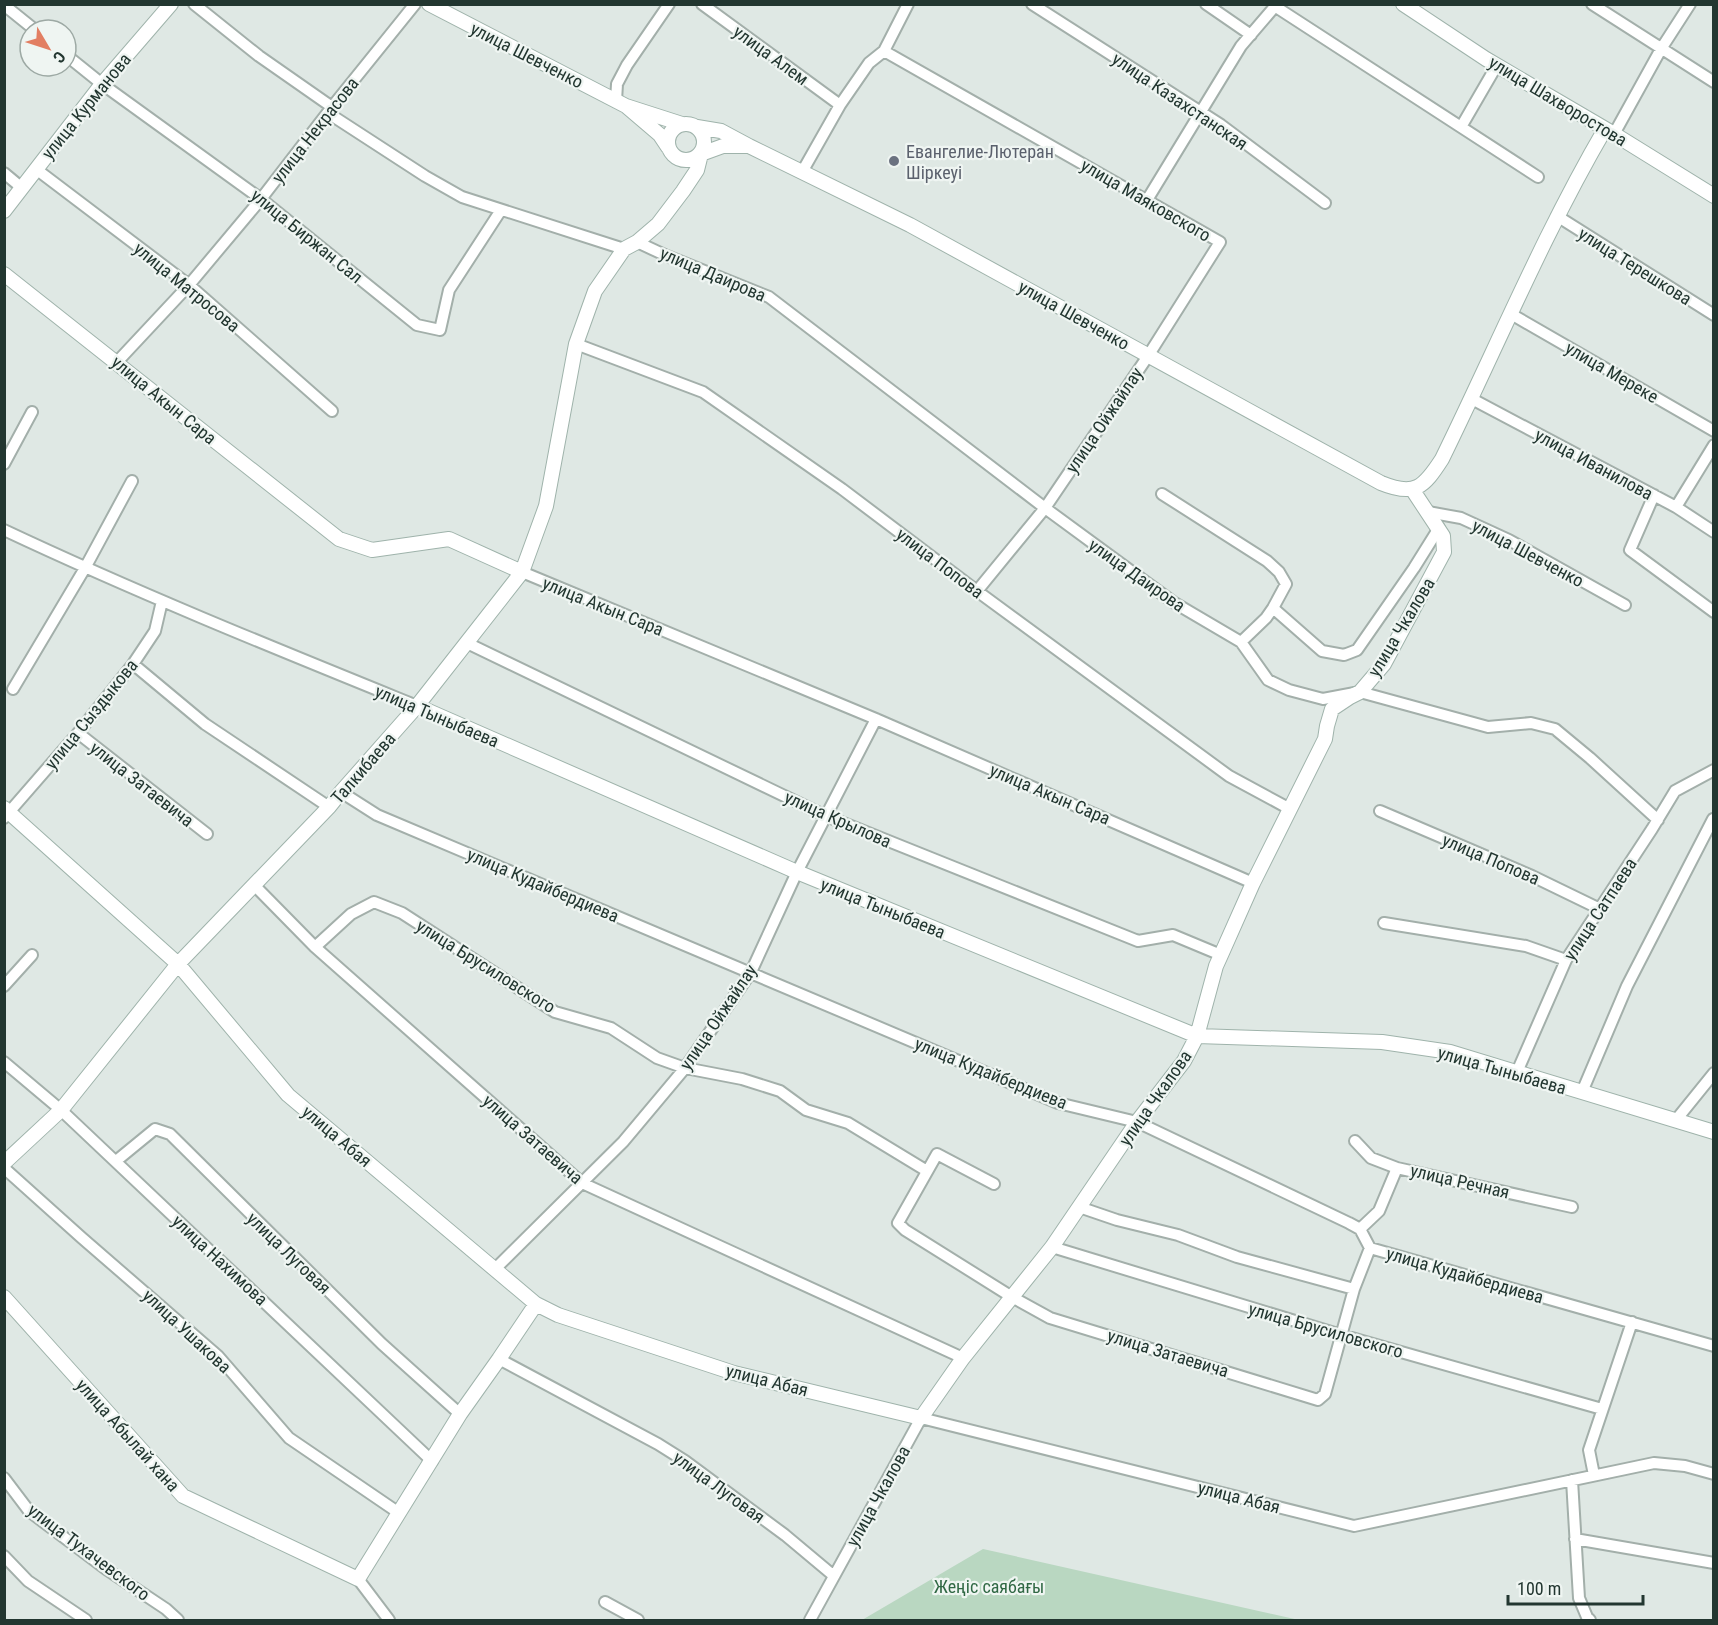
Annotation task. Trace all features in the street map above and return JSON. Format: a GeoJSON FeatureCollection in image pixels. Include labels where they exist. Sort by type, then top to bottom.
{"type":"FeatureCollection","features":[{"type":"Feature","properties":{"kind":"street","name":"улица Курманова"},"geometry":{"type":"LineString","coordinates":[[4,211],[102,84],[171,4]]}},
{"type":"Feature","properties":{"kind":"street"},"geometry":{"type":"LineString","coordinates":[[194,4],[330,110],[425,176],[462,197],[624,249]]}},
{"type":"Feature","properties":{"kind":"street","name":"улица Некрасова"},"geometry":{"type":"LineString","coordinates":[[117,362],[189,285],[261,199],[415,4]]}},
{"type":"Feature","properties":{"kind":"street","name":"улица Шевченко"},"geometry":{"type":"LineString","coordinates":[[429,4],[621,104]]}},
{"type":"Feature","properties":{"kind":"street"},"geometry":{"type":"LineString","coordinates":[[669,4],[627,64],[616,84],[621,104],[660,135],[672,152],[684,173],[683,191]]}},
{"type":"Feature","properties":{"kind":"street","name":"улица Алем"},"geometry":{"type":"LineString","coordinates":[[702,4],[840,105]]}},
{"type":"Feature","properties":{"kind":"street"},"geometry":{"type":"LineString","coordinates":[[802,172],[840,105],[869,63],[884,51],[908,4]]}},
{"type":"Feature","properties":{"kind":"street","name":"улица Казахстанская"},"geometry":{"type":"LineString","coordinates":[[1032,4],[1221,125],[1325,203]]}},
{"type":"Feature","properties":{"kind":"street"},"geometry":{"type":"LineString","coordinates":[[1206,4],[1251,35]]}},
{"type":"Feature","properties":{"kind":"street","name":"улица Шахворостова"},"geometry":{"type":"LineString","coordinates":[[1403,4],[1497,65],[1713,196]]}},
{"type":"Feature","properties":{"kind":"street"},"geometry":{"type":"LineString","coordinates":[[1592,4],[1713,82]]}},
{"type":"Feature","properties":{"kind":"street"},"geometry":{"type":"LineString","coordinates":[[1412,489],[1421,486],[1430,478],[1442,459],[1557,216],[1586,162],[1610,132],[1690,4]]}},
{"type":"Feature","properties":{"kind":"street"},"geometry":{"type":"LineString","coordinates":[[4,5],[20,18]]}},
{"type":"Feature","properties":{"kind":"street"},"geometry":{"type":"LineString","coordinates":[[1148,200],[1241,46],[1277,6],[1538,177]]}},
{"type":"Feature","properties":{"kind":"street","name":"улица Маяковского"},"geometry":{"type":"LineString","coordinates":[[884,51],[1220,242]]}},
{"type":"Feature","properties":{"kind":"street","name":"улица Биржан Сал"},"geometry":{"type":"LineString","coordinates":[[78,65],[261,199],[417,325],[440,330],[449,290],[501,210]]}},
{"type":"Feature","properties":{"kind":"street"},"geometry":{"type":"LineString","coordinates":[[1461,127],[1497,65]]}},
{"type":"Feature","properties":{"kind":"street"},"geometry":{"type":"LineString","coordinates":[[621,104],[698,127],[704,137],[704,148],[701,154]]}},
{"type":"Feature","properties":{"kind":"street"},"geometry":{"type":"LineString","coordinates":[[682,124],[672,130],[668,141],[672,152],[681,160],[692,160],[723,146],[749,146]]}},
{"type":"Feature","properties":{"kind":"street","name":"улица Шевченко"},"geometry":{"type":"LineString","coordinates":[[698,127],[721,131],[910,225],[1371,478],[1397,490],[1412,489]]}},
{"type":"Feature","properties":{"kind":"street","name":"Талкибаева"},"geometry":{"type":"LineString","coordinates":[[4,1163],[61,1110],[178,964],[329,807],[417,706],[522,572],[546,506],[576,344],[595,291],[624,249],[637,242],[658,224],[697,170],[701,154]]}},
{"type":"Feature","properties":{"kind":"street","name":"улица Матросова"},"geometry":{"type":"LineString","coordinates":[[36,169],[189,285],[332,411]]}},
{"type":"Feature","properties":{"kind":"street"},"geometry":{"type":"LineString","coordinates":[[4,173],[21,188]]}},
{"type":"Feature","properties":{"kind":"street","name":"улица Терешкова"},"geometry":{"type":"LineString","coordinates":[[1557,216],[1713,315]]}},
{"type":"Feature","properties":{"kind":"street","name":"улица Даирова"},"geometry":{"type":"LineString","coordinates":[[637,242],[769,297],[1045,508],[1173,602],[1241,642],[1268,680],[1289,690],[1323,699],[1360,692],[1488,727],[1530,723],[1555,729],[1658,820]]}},
{"type":"Feature","properties":{"kind":"street","name":"улица Ойжайлау"},"geometry":{"type":"LineString","coordinates":[[977,591],[1045,508],[1148,356],[1220,242]]}},
{"type":"Feature","properties":{"kind":"street","name":"улица Акын Сара"},"geometry":{"type":"LineString","coordinates":[[4,274],[339,539],[372,550],[449,539],[522,572],[876,719],[1253,883]]}},
{"type":"Feature","properties":{"kind":"street","name":"улица Мереке"},"geometry":{"type":"LineString","coordinates":[[1511,314],[1713,431]]}},
{"type":"Feature","properties":{"kind":"street","name":"улица Попова"},"geometry":{"type":"LineString","coordinates":[[576,344],[703,393],[842,489],[1229,776],[1290,809]]}},
{"type":"Feature","properties":{"kind":"street","name":"улица Иванилова"},"geometry":{"type":"LineString","coordinates":[[1472,399],[1676,507],[1713,532]]}},
{"type":"Feature","properties":{"kind":"street"},"geometry":{"type":"LineString","coordinates":[[4,465],[32,412]]}},
{"type":"Feature","properties":{"kind":"street"},"geometry":{"type":"LineString","coordinates":[[1676,507],[1713,445]]}},
{"type":"Feature","properties":{"kind":"street"},"geometry":{"type":"LineString","coordinates":[[13,689],[85,568],[132,481]]}},
{"type":"Feature","properties":{"kind":"street","name":"улица Чкалова"},"geometry":{"type":"LineString","coordinates":[[810,1620],[921,1418],[963,1358],[1052,1247],[1137,1122],[1184,1061],[1197,1036],[1216,966],[1253,883],[1325,739],[1332,709],[1360,692],[1384,664],[1444,552],[1443,536],[1439,528],[1412,489]]}},
{"type":"Feature","properties":{"kind":"street"},"geometry":{"type":"LineString","coordinates":[[1162,494],[1266,561],[1279,572],[1286,584],[1266,618],[1241,642]]}},
{"type":"Feature","properties":{"kind":"street"},"geometry":{"type":"LineString","coordinates":[[1654,495],[1630,550],[1713,612]]}},
{"type":"Feature","properties":{"kind":"street","name":"улица Шевченко"},"geometry":{"type":"LineString","coordinates":[[1428,512],[1461,518],[1509,540],[1625,606]]}},
{"type":"Feature","properties":{"kind":"street"},"geometry":{"type":"LineString","coordinates":[[1273,608],[1322,651],[1344,655],[1357,650],[1439,528]]}},
{"type":"Feature","properties":{"kind":"street","name":"улица Тыныбаева"},"geometry":{"type":"LineString","coordinates":[[4,530],[85,568],[417,706],[797,872],[1197,1036],[1382,1042],[1450,1052],[1713,1132]]}},
{"type":"Feature","properties":{"kind":"street","name":"улица Сыздыкова"},"geometry":{"type":"LineString","coordinates":[[6,813],[78,733],[133,664],[155,631],[162,601]]}},
{"type":"Feature","properties":{"kind":"street","name":"улица Крылова"},"geometry":{"type":"LineString","coordinates":[[467,643],[826,816],[1138,941],[1173,935],[1221,955]]}},
{"type":"Feature","properties":{"kind":"street"},"geometry":{"type":"LineString","coordinates":[[133,664],[205,724],[329,807]]}},
{"type":"Feature","properties":{"kind":"street","name":"улица Ойжайлау"},"geometry":{"type":"LineString","coordinates":[[495,1269],[623,1142],[685,1068],[751,972],[797,872],[876,719]]}},
{"type":"Feature","properties":{"kind":"street","name":"улица Затаевича"},"geometry":{"type":"LineString","coordinates":[[78,733],[207,834]]}},
{"type":"Feature","properties":{"kind":"street","name":"улица Сатпаева"},"geometry":{"type":"LineString","coordinates":[[1517,1072],[1566,960],[1675,791],[1713,770]]}},
{"type":"Feature","properties":{"kind":"street","name":"улица Кудайбердиева"},"geometry":{"type":"LineString","coordinates":[[341,792],[377,815],[1058,1103],[1137,1122],[1349,1222],[1360,1229],[1370,1248],[1713,1346]]}},
{"type":"Feature","properties":{"kind":"street","name":"улица Попова"},"geometry":{"type":"LineString","coordinates":[[1380,811],[1532,876],[1600,909]]}},
{"type":"Feature","properties":{"kind":"street","name":"улица Абая"},"geometry":{"type":"LineString","coordinates":[[6,813],[178,964],[288,1095],[536,1304],[558,1315],[734,1373],[1354,1526],[1654,1463],[1685,1466],[1713,1474]]}},
{"type":"Feature","properties":{"kind":"street"},"geometry":{"type":"LineString","coordinates":[[1582,1092],[1627,986],[1713,819]]}},
{"type":"Feature","properties":{"kind":"street","name":"улица Затаевича"},"geometry":{"type":"LineString","coordinates":[[255,886],[315,947],[582,1183],[963,1358]]}},
{"type":"Feature","properties":{"kind":"street","name":"улица Брусиловского"},"geometry":{"type":"LineString","coordinates":[[315,947],[351,914],[374,902],[402,913],[555,1012],[611,1028],[657,1058],[685,1068],[742,1079],[780,1091],[806,1110],[848,1123],[927,1171]]}},
{"type":"Feature","properties":{"kind":"street"},"geometry":{"type":"LineString","coordinates":[[1384,923],[1526,946],[1566,960]]}},
{"type":"Feature","properties":{"kind":"street"},"geometry":{"type":"LineString","coordinates":[[4,986],[32,955]]}},
{"type":"Feature","properties":{"kind":"street","name":"улица Нахимова"},"geometry":{"type":"LineString","coordinates":[[4,1062],[116,1161],[432,1461]]}},
{"type":"Feature","properties":{"kind":"street"},"geometry":{"type":"LineString","coordinates":[[1676,1120],[1713,1073]]}},
{"type":"Feature","properties":{"kind":"street","name":"улица Луговая"},"geometry":{"type":"LineString","coordinates":[[116,1161],[155,1129],[170,1134],[382,1344],[460,1414]]}},
{"type":"Feature","properties":{"kind":"street","name":"улица Речная"},"geometry":{"type":"LineString","coordinates":[[1355,1141],[1371,1158],[1397,1168],[1572,1207]]}},
{"type":"Feature","properties":{"kind":"street"},"geometry":{"type":"LineString","coordinates":[[994,1184],[937,1154],[898,1223],[905,1230],[1012,1297]]}},
{"type":"Feature","properties":{"kind":"street","name":"улица Ушакова"},"geometry":{"type":"LineString","coordinates":[[4,1168],[218,1356],[289,1438],[399,1513]]}},
{"type":"Feature","properties":{"kind":"street"},"geometry":{"type":"LineString","coordinates":[[1360,1229],[1379,1211],[1397,1168]]}},
{"type":"Feature","properties":{"kind":"street"},"geometry":{"type":"LineString","coordinates":[[1079,1207],[1117,1220],[1178,1235],[1237,1257],[1354,1289]]}},
{"type":"Feature","properties":{"kind":"street","name":"улица Брусиловского"},"geometry":{"type":"LineString","coordinates":[[1052,1247],[1341,1335],[1602,1409]]}},
{"type":"Feature","properties":{"kind":"street"},"geometry":{"type":"LineString","coordinates":[[1341,1335],[1354,1289],[1370,1248]]}},
{"type":"Feature","properties":{"kind":"street","name":"улица Абылай хана"},"geometry":{"type":"LineString","coordinates":[[4,1297],[183,1496],[358,1578],[390,1620]]}},
{"type":"Feature","properties":{"kind":"street","name":"улица Затаевича"},"geometry":{"type":"LineString","coordinates":[[1012,1297],[1050,1318],[1318,1400],[1325,1394],[1341,1335]]}},
{"type":"Feature","properties":{"kind":"street"},"geometry":{"type":"LineString","coordinates":[[358,1578],[460,1414],[536,1304]]}},
{"type":"Feature","properties":{"kind":"street"},"geometry":{"type":"LineString","coordinates":[[1594,1475],[1589,1450],[1632,1323]]}},
{"type":"Feature","properties":{"kind":"street","name":"улица Луговая"},"geometry":{"type":"LineString","coordinates":[[499,1359],[658,1444],[685,1461],[784,1535],[834,1576]]}},
{"type":"Feature","properties":{"kind":"street","name":"улица Тухачевского"},"geometry":{"type":"LineString","coordinates":[[4,1478],[29,1511],[178,1620]]}},
{"type":"Feature","properties":{"kind":"street"},"geometry":{"type":"LineString","coordinates":[[1572,1480],[1579,1598],[1590,1620]]}},
{"type":"Feature","properties":{"kind":"street"},"geometry":{"type":"LineString","coordinates":[[1575,1539],[1713,1563]]}},
{"type":"Feature","properties":{"kind":"street"},"geometry":{"type":"LineString","coordinates":[[4,1556],[28,1581],[86,1620]]}},
{"type":"Feature","properties":{"kind":"street"},"geometry":{"type":"LineString","coordinates":[[605,1602],[638,1620]]}},
{"type":"Feature","properties":{"kind":"green space","name":"Жеңіс саябағы"},"geometry":{"type":"Polygon","coordinates":[[[983,1549],[1299,1620],[862,1620],[983,1549]]]}},
{"type":"Feature","properties":{"kind":"place","name":"Евангелие-Лютеран Шіркеуі"},"geometry":{"type":"Point","coordinates":[894,161]}}]}
